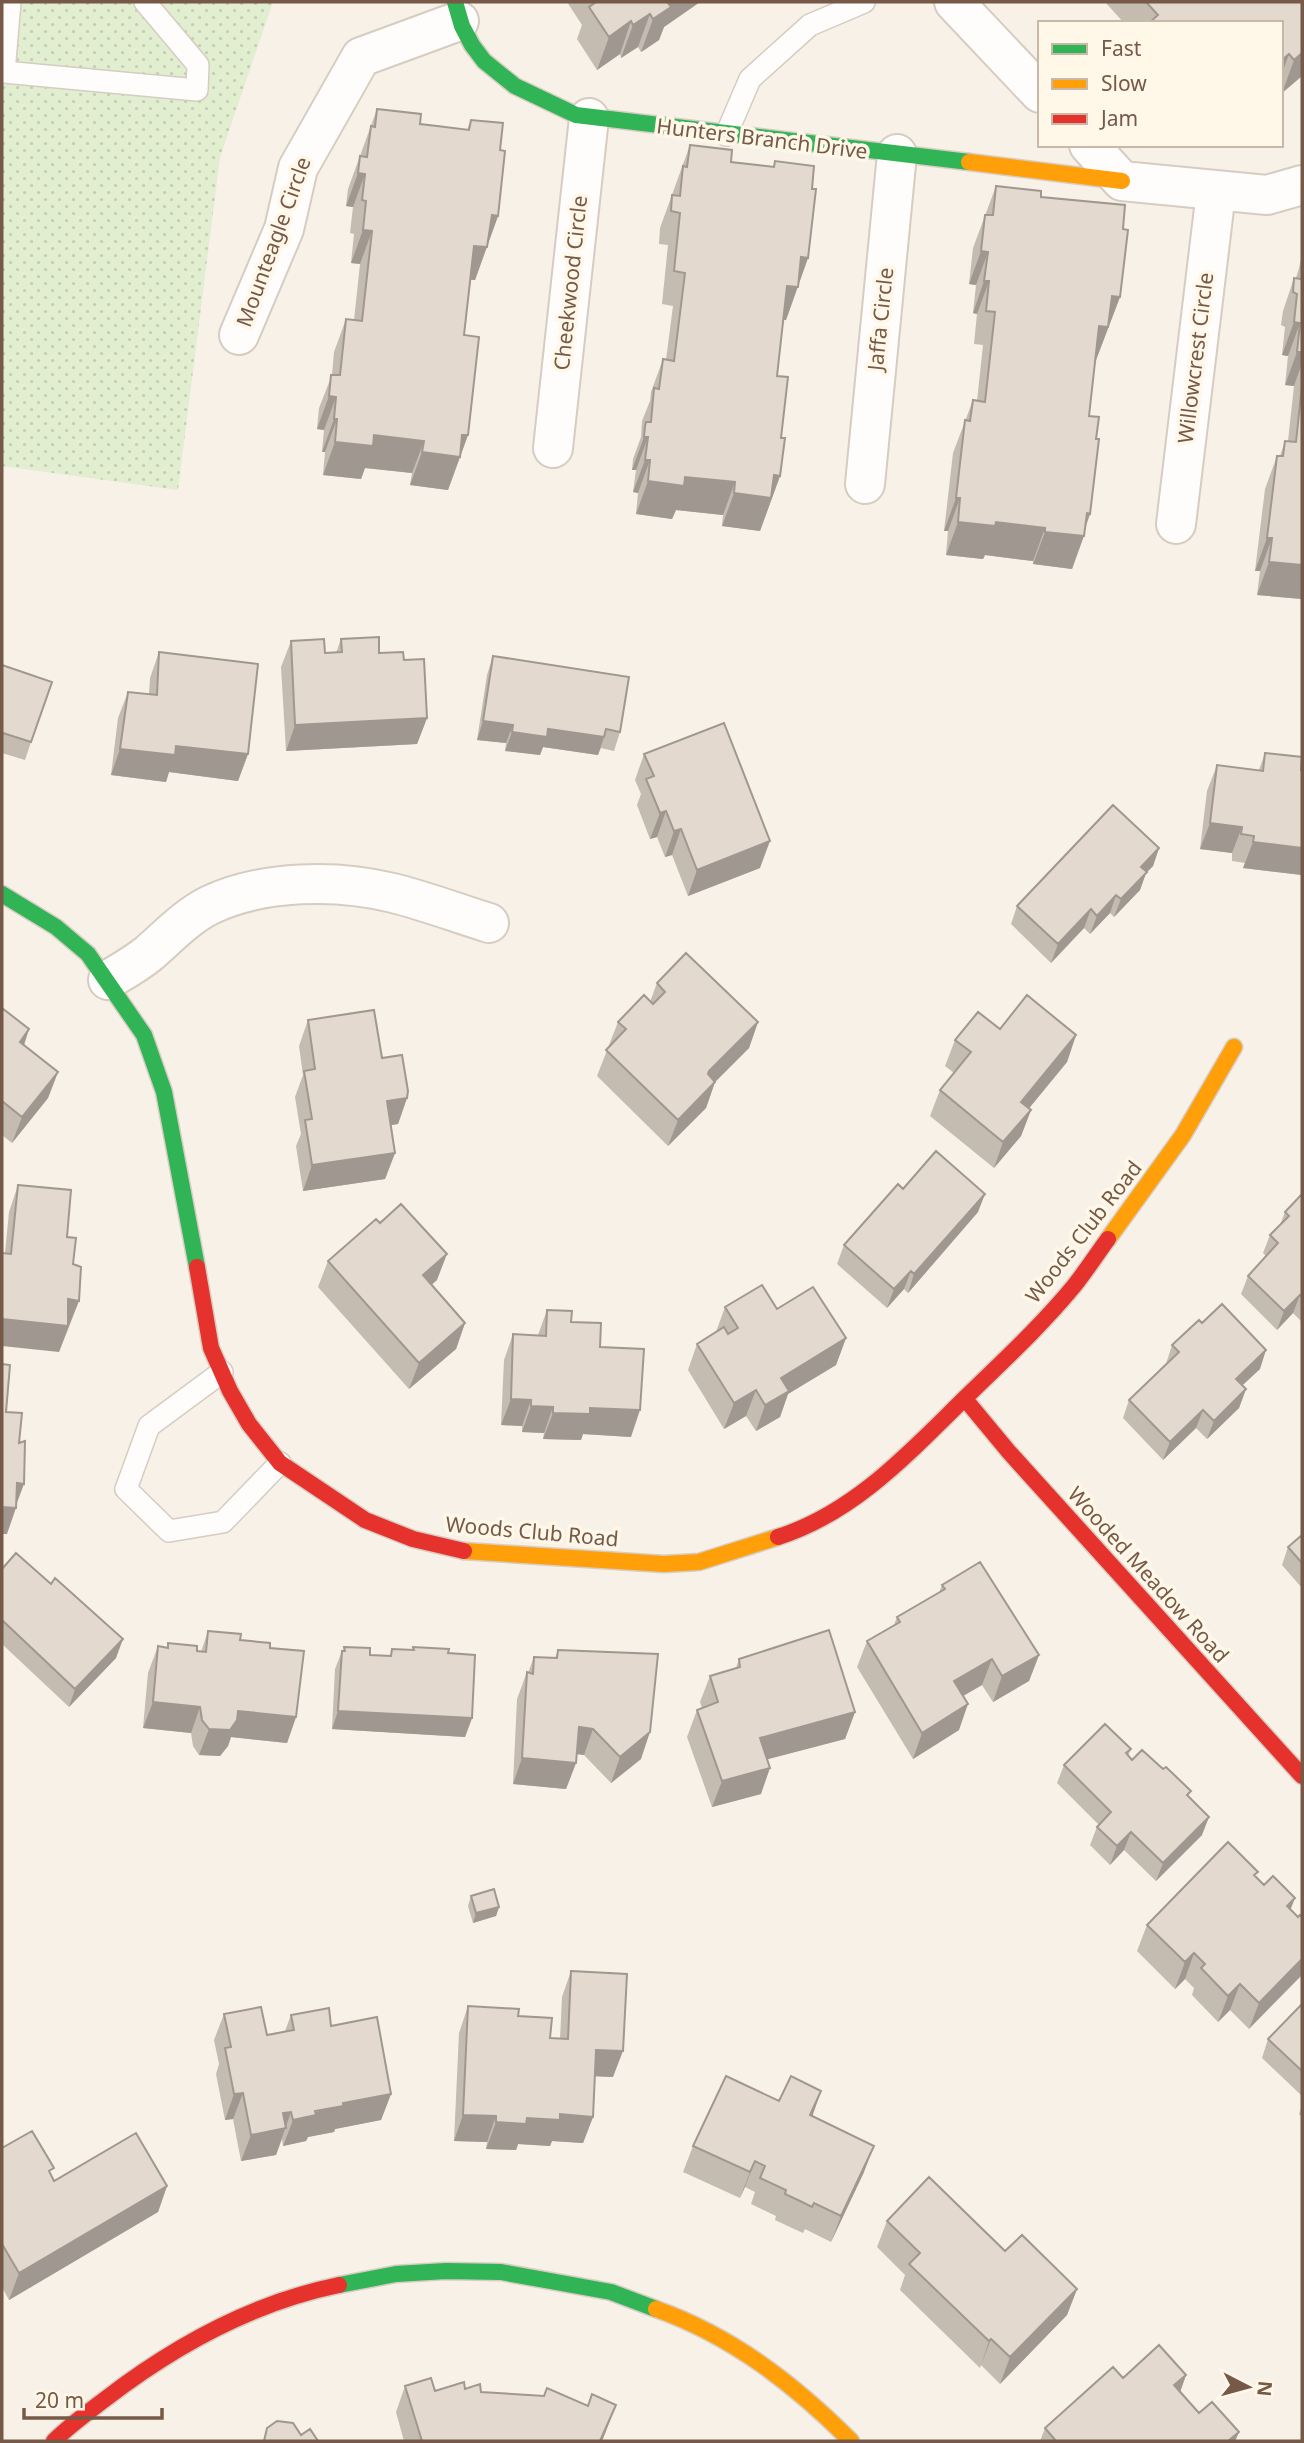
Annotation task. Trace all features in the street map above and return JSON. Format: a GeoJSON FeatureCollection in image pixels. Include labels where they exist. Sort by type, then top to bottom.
{"type":"FeatureCollection","features":[{"type":"Feature","properties":{"kind":"street"},"geometry":{"type":"LineString","coordinates":[[954,2],[1038,91]]}},
{"type":"Feature","properties":{"kind":"street","name":"Hunters Branch Drive"},"geometry":{"type":"LineString","coordinates":[[457,11],[467,40],[486,65],[529,96],[589,118],[1216,192],[1267,195],[1302,185]]}},
{"type":"Feature","properties":{"kind":"street","name":"Mounteagle Circle"},"geometry":{"type":"LineString","coordinates":[[239,335],[284,229],[298,168],[361,57],[457,11]]}},
{"type":"Feature","properties":{"kind":"street","name":"Cheekwood Circle"},"geometry":{"type":"LineString","coordinates":[[553,448],[589,118]]}},
{"type":"Feature","properties":{"kind":"street"},"geometry":{"type":"LineString","coordinates":[[1091,147],[1122,181]]}},
{"type":"Feature","properties":{"kind":"street","name":"Jaffa Circle"},"geometry":{"type":"LineString","coordinates":[[864,484],[897,155]]}},
{"type":"Feature","properties":{"kind":"street","name":"Willowcrest Circle"},"geometry":{"type":"LineString","coordinates":[[1176,524],[1216,192]]}},
{"type":"Feature","properties":{"kind":"street"},"geometry":{"type":"LineString","coordinates":[[108,980],[147,955],[174,929],[209,905],[243,893],[282,886],[324,883],[392,892],[489,923]]}},
{"type":"Feature","properties":{"kind":"street","name":"Woods Club Road"},"geometry":{"type":"LineString","coordinates":[[2,894],[56,927],[88,954],[144,1035],[164,1092],[211,1348],[249,1424],[280,1463],[365,1520],[413,1539],[457,1551],[664,1564],[699,1562],[801,1530],[851,1501],[890,1472],[1033,1331],[1074,1286],[1183,1135],[1234,1047]]}},
{"type":"Feature","properties":{"kind":"street","name":"Wooded Meadow Road"},"geometry":{"type":"LineString","coordinates":[[965,1399],[1009,1452],[1302,1776]]}},
{"type":"Feature","properties":{"kind":"street"},"geometry":{"type":"LineString","coordinates":[[54,2441],[119,2388],[183,2344],[244,2314],[331,2287],[396,2274],[446,2271],[501,2272],[611,2292],[671,2314],[727,2342],[775,2373],[820,2410],[851,2441]]}},
{"type":"Feature","properties":{"kind":"lane"},"geometry":{"type":"LineString","coordinates":[[10,2],[4,72],[197,90],[198,65],[145,2]]}},
{"type":"Feature","properties":{"kind":"lane"},"geometry":{"type":"LineString","coordinates":[[726,135],[750,79],[810,25],[864,2]]}},
{"type":"Feature","properties":{"kind":"lane"},"geometry":{"type":"LineString","coordinates":[[222,1372],[149,1426],[127,1489],[169,1531],[223,1522],[280,1463]]}},
{"type":"Feature","properties":{"kind":"green space"},"geometry":{"type":"Polygon","coordinates":[[[2,2],[273,2],[220,157],[178,490],[2,466],[2,2]]]}},
{"type":"Feature","properties":{"kind":"building"},"geometry":{"type":"Polygon","coordinates":[[[596,2],[667,2],[671,7],[653,19],[650,14],[633,25],[631,21],[609,37],[589,7],[596,2]]]}},
{"type":"Feature","properties":{"kind":"building"},"geometry":{"type":"Polygon","coordinates":[[[1146,2],[1302,2],[1302,53],[1294,60],[1289,54],[1283,59],[1283,21],[1151,21],[1158,15],[1146,2]]]}},
{"type":"Feature","properties":{"kind":"building"},"geometry":{"type":"Polygon","coordinates":[[[377,109],[421,114],[420,124],[469,130],[471,120],[503,123],[500,150],[505,151],[498,216],[492,215],[487,247],[474,246],[464,335],[479,337],[468,435],[462,435],[460,457],[422,452],[424,441],[374,435],[373,446],[335,442],[336,397],[329,396],[331,375],[340,375],[346,319],[362,321],[372,231],[363,230],[365,174],[358,173],[360,156],[367,157],[371,126],[375,127],[377,109]]]}},
{"type":"Feature","properties":{"kind":"building"},"geometry":{"type":"Polygon","coordinates":[[[690,145],[732,150],[731,162],[774,167],[775,161],[814,166],[812,189],[816,189],[808,258],[801,257],[798,287],[787,286],[777,376],[788,377],[781,438],[785,438],[780,476],[774,475],[771,498],[734,493],[735,482],[685,477],[684,486],[648,481],[650,460],[645,460],[648,437],[644,437],[645,426],[646,422],[651,422],[654,388],[659,389],[663,359],[674,361],[685,273],[674,271],[680,213],[671,211],[672,195],[680,196],[683,166],[687,167],[690,145]]]}},
{"type":"Feature","properties":{"kind":"building"},"geometry":{"type":"Polygon","coordinates":[[[996,186],[1041,191],[1041,197],[1125,205],[1123,229],[1128,230],[1120,297],[1112,296],[1108,327],[1099,326],[1089,416],[1099,417],[1096,439],[1099,439],[1090,514],[1087,513],[1084,536],[1045,532],[1045,528],[996,522],[995,526],[958,522],[960,498],[956,498],[965,420],[970,421],[973,400],[985,402],[995,312],[986,311],[989,281],[984,281],[988,252],[981,251],[985,215],[993,215],[996,186]]]}},
{"type":"Feature","properties":{"kind":"building"},"geometry":{"type":"Polygon","coordinates":[[[1294,278],[1302,279],[1302,352],[1297,352],[1300,323],[1294,322],[1297,294],[1293,292],[1294,278]]]}},
{"type":"Feature","properties":{"kind":"building"},"geometry":{"type":"Polygon","coordinates":[[[1302,385],[1302,565],[1269,562],[1272,538],[1267,538],[1277,456],[1283,456],[1285,441],[1296,442],[1302,385]]]}},
{"type":"Feature","properties":{"kind":"building"},"geometry":{"type":"Polygon","coordinates":[[[379,637],[379,653],[403,652],[404,660],[424,659],[427,718],[295,725],[291,641],[324,639],[325,653],[342,652],[341,639],[379,637]]]}},
{"type":"Feature","properties":{"kind":"building"},"geometry":{"type":"Polygon","coordinates":[[[159,652],[258,664],[248,754],[176,746],[175,755],[120,749],[128,692],[157,695],[159,652]]]}},
{"type":"Feature","properties":{"kind":"building"},"geometry":{"type":"Polygon","coordinates":[[[493,656],[629,677],[620,732],[606,729],[604,737],[548,729],[547,737],[512,732],[513,725],[483,721],[493,656]]]}},
{"type":"Feature","properties":{"kind":"building"},"geometry":{"type":"Polygon","coordinates":[[[2,665],[52,682],[31,742],[3,733],[2,735],[2,665]]]}},
{"type":"Feature","properties":{"kind":"building"},"geometry":{"type":"Polygon","coordinates":[[[724,723],[770,841],[697,870],[681,829],[674,831],[666,811],[660,813],[646,779],[654,776],[644,754],[724,723]]]}},
{"type":"Feature","properties":{"kind":"building"},"geometry":{"type":"Polygon","coordinates":[[[1265,753],[1302,757],[1302,848],[1253,842],[1254,836],[1241,834],[1242,827],[1210,823],[1217,765],[1263,771],[1265,753]]]}},
{"type":"Feature","properties":{"kind":"building"},"geometry":{"type":"Polygon","coordinates":[[[1113,805],[1159,848],[1141,867],[1147,872],[1121,899],[1116,895],[1097,916],[1091,909],[1058,944],[1017,906],[1113,805]]]}},
{"type":"Feature","properties":{"kind":"building"},"geometry":{"type":"Polygon","coordinates":[[[686,953],[758,1022],[709,1071],[708,1074],[715,1082],[678,1120],[606,1050],[626,1029],[618,1022],[644,995],[653,1004],[665,992],[657,983],[686,953]]]}},
{"type":"Feature","properties":{"kind":"building"},"geometry":{"type":"Polygon","coordinates":[[[1027,995],[1076,1035],[1021,1102],[1031,1110],[1003,1142],[940,1090],[971,1052],[955,1040],[978,1012],[1000,1029],[1027,995]]]}},
{"type":"Feature","properties":{"kind":"building"},"geometry":{"type":"Polygon","coordinates":[[[2,1008],[29,1029],[20,1042],[58,1072],[22,1117],[2,1101],[2,1008]]]}},
{"type":"Feature","properties":{"kind":"building"},"geometry":{"type":"Polygon","coordinates":[[[374,1010],[382,1058],[402,1055],[408,1091],[407,1098],[387,1101],[395,1153],[312,1165],[305,1120],[312,1119],[304,1071],[315,1069],[308,1020],[374,1010]]]}},
{"type":"Feature","properties":{"kind":"building"},"geometry":{"type":"Polygon","coordinates":[[[936,1151],[985,1194],[914,1274],[911,1271],[894,1289],[844,1245],[898,1184],[903,1189],[936,1151]]]}},
{"type":"Feature","properties":{"kind":"building"},"geometry":{"type":"Polygon","coordinates":[[[18,1185],[71,1190],[67,1237],[76,1238],[73,1264],[81,1267],[79,1301],[68,1299],[68,1326],[2,1319],[2,1253],[11,1254],[18,1185]]]}},
{"type":"Feature","properties":{"kind":"building"},"geometry":{"type":"Polygon","coordinates":[[[1302,1194],[1302,1297],[1300,1295],[1284,1311],[1248,1276],[1278,1243],[1270,1235],[1289,1216],[1285,1212],[1302,1194]]]}},
{"type":"Feature","properties":{"kind":"building"},"geometry":{"type":"Polygon","coordinates":[[[401,1204],[447,1254],[423,1275],[465,1323],[419,1363],[328,1261],[376,1219],[380,1223],[401,1204]]]}},
{"type":"Feature","properties":{"kind":"building"},"geometry":{"type":"Polygon","coordinates":[[[762,1285],[777,1309],[813,1287],[846,1338],[781,1378],[789,1391],[765,1405],[756,1390],[734,1403],[697,1344],[724,1327],[728,1334],[738,1328],[725,1307],[762,1285]]]}},
{"type":"Feature","properties":{"kind":"building"},"geometry":{"type":"Polygon","coordinates":[[[1222,1304],[1266,1350],[1236,1379],[1246,1389],[1214,1421],[1203,1410],[1170,1442],[1129,1400],[1179,1352],[1172,1345],[1199,1320],[1202,1323],[1222,1304]]]}},
{"type":"Feature","properties":{"kind":"building"},"geometry":{"type":"Polygon","coordinates":[[[547,1310],[572,1311],[571,1322],[601,1323],[600,1347],[644,1349],[640,1410],[590,1408],[590,1414],[553,1413],[553,1407],[531,1406],[531,1400],[511,1399],[513,1334],[546,1336],[547,1310]]]}},
{"type":"Feature","properties":{"kind":"building"},"geometry":{"type":"Polygon","coordinates":[[[2,1364],[10,1365],[6,1412],[22,1413],[19,1443],[25,1441],[24,1484],[17,1483],[16,1508],[2,1507],[2,1364]]]}},
{"type":"Feature","properties":{"kind":"building"},"geometry":{"type":"Polygon","coordinates":[[[1302,1535],[1302,1563],[1288,1547],[1302,1535]]]}},
{"type":"Feature","properties":{"kind":"building"},"geometry":{"type":"Polygon","coordinates":[[[16,1553],[51,1584],[55,1578],[123,1639],[75,1689],[2,1620],[2,1569],[16,1553]]]}},
{"type":"Feature","properties":{"kind":"building"},"geometry":{"type":"Polygon","coordinates":[[[980,1562],[1039,1655],[1002,1676],[992,1659],[954,1681],[968,1704],[922,1733],[867,1641],[900,1622],[897,1617],[945,1589],[942,1585],[980,1562]]]}},
{"type":"Feature","properties":{"kind":"building"},"geometry":{"type":"Polygon","coordinates":[[[829,1630],[855,1712],[760,1738],[770,1768],[722,1781],[697,1710],[718,1702],[710,1676],[740,1667],[739,1659],[829,1630]]]}},
{"type":"Feature","properties":{"kind":"building"},"geometry":{"type":"Polygon","coordinates":[[[208,1631],[241,1634],[240,1640],[270,1643],[270,1648],[304,1651],[296,1717],[238,1711],[237,1720],[230,1730],[209,1729],[202,1720],[200,1707],[153,1702],[158,1646],[168,1648],[168,1643],[197,1646],[197,1651],[206,1652],[208,1631]]]}},
{"type":"Feature","properties":{"kind":"building"},"geometry":{"type":"Polygon","coordinates":[[[344,1647],[370,1648],[370,1655],[391,1656],[392,1649],[414,1650],[413,1647],[449,1649],[448,1653],[475,1655],[472,1718],[338,1711],[344,1647]]]}},
{"type":"Feature","properties":{"kind":"building"},"geometry":{"type":"Polygon","coordinates":[[[558,1650],[658,1654],[650,1732],[620,1757],[593,1729],[579,1727],[576,1763],[522,1758],[527,1672],[533,1674],[534,1657],[557,1658],[558,1650]]]}},
{"type":"Feature","properties":{"kind":"building"},"geometry":{"type":"Polygon","coordinates":[[[1105,1724],[1131,1749],[1126,1753],[1132,1760],[1142,1750],[1163,1769],[1166,1767],[1191,1791],[1187,1795],[1209,1817],[1163,1863],[1131,1832],[1117,1846],[1097,1827],[1111,1812],[1064,1765],[1105,1724]]]}},
{"type":"Feature","properties":{"kind":"building"},"geometry":{"type":"Polygon","coordinates":[[[1228,1842],[1258,1872],[1254,1875],[1264,1885],[1273,1876],[1295,1898],[1287,1906],[1298,1917],[1302,1917],[1302,1959],[1259,2003],[1240,1984],[1228,1996],[1201,1968],[1205,1964],[1194,1953],[1185,1962],[1147,1925],[1228,1842]]]}},
{"type":"Feature","properties":{"kind":"building"},"geometry":{"type":"Polygon","coordinates":[[[494,1889],[499,1907],[476,1913],[471,1896],[494,1889]]]}},
{"type":"Feature","properties":{"kind":"building"},"geometry":{"type":"Polygon","coordinates":[[[571,1971],[627,1974],[623,2051],[596,2050],[593,2117],[560,2114],[560,2120],[527,2118],[526,2124],[496,2122],[496,2116],[463,2115],[468,2006],[519,2009],[518,2016],[552,2018],[550,2038],[568,2039],[571,1971]]]}},
{"type":"Feature","properties":{"kind":"building"},"geometry":{"type":"Polygon","coordinates":[[[1302,2004],[1302,2071],[1268,2039],[1302,2004]]]}},
{"type":"Feature","properties":{"kind":"building"},"geometry":{"type":"Polygon","coordinates":[[[261,2007],[267,2035],[294,2030],[291,2015],[329,2008],[331,2026],[377,2017],[391,2094],[343,2103],[343,2106],[315,2111],[316,2115],[293,2120],[291,2112],[283,2113],[286,2128],[251,2135],[243,2093],[234,2094],[225,2048],[231,2047],[224,2014],[261,2007]]]}},
{"type":"Feature","properties":{"kind":"building"},"geometry":{"type":"Polygon","coordinates":[[[726,2076],[779,2101],[791,2076],[821,2091],[810,2115],[874,2146],[841,2216],[814,2203],[812,2207],[785,2194],[786,2190],[760,2178],[765,2166],[755,2161],[750,2172],[693,2146],[726,2076]]]}},
{"type":"Feature","properties":{"kind":"building"},"geometry":{"type":"Polygon","coordinates":[[[32,2131],[54,2168],[49,2171],[54,2181],[136,2133],[167,2186],[19,2273],[2,2244],[2,2148],[32,2131]]]}},
{"type":"Feature","properties":{"kind":"building"},"geometry":{"type":"Polygon","coordinates":[[[929,2177],[1005,2251],[1022,2235],[1077,2289],[1010,2357],[991,2339],[989,2341],[909,2264],[920,2253],[887,2221],[929,2177]]]}},
{"type":"Feature","properties":{"kind":"building"},"geometry":{"type":"Polygon","coordinates":[[[1159,2345],[1186,2375],[1174,2385],[1199,2413],[1212,2402],[1239,2432],[1228,2441],[1056,2441],[1045,2428],[1113,2367],[1123,2378],[1159,2345]]]}},
{"type":"Feature","properties":{"kind":"building"},"geometry":{"type":"Polygon","coordinates":[[[431,2378],[435,2391],[464,2382],[465,2389],[480,2384],[481,2392],[544,2396],[547,2388],[588,2406],[592,2394],[616,2405],[600,2441],[422,2441],[405,2386],[431,2378]]]}},
{"type":"Feature","properties":{"kind":"building"},"geometry":{"type":"Polygon","coordinates":[[[277,2421],[293,2423],[301,2435],[310,2429],[318,2441],[264,2441],[267,2428],[277,2421]]]}},
{"type":"Feature","properties":{"kind":"traffic: fast"},"geometry":{"type":"LineString","coordinates":[[455,2],[462,26],[484,61],[515,86],[576,115],[969,162]]}},
{"type":"Feature","properties":{"kind":"traffic: fast"},"geometry":{"type":"LineString","coordinates":[[2,894],[56,927],[88,954],[144,1035],[164,1092],[197,1267]]}},
{"type":"Feature","properties":{"kind":"traffic: fast"},"geometry":{"type":"LineString","coordinates":[[339,2285],[396,2274],[501,2272],[611,2292],[656,2309]]}},
{"type":"Feature","properties":{"kind":"traffic: slow"},"geometry":{"type":"LineString","coordinates":[[969,162],[1122,181]]}},
{"type":"Feature","properties":{"kind":"traffic: slow"},"geometry":{"type":"LineString","coordinates":[[1108,1239],[1183,1135],[1234,1047]]}},
{"type":"Feature","properties":{"kind":"traffic: slow"},"geometry":{"type":"LineString","coordinates":[[464,1551],[664,1564],[699,1562],[778,1537]]}},
{"type":"Feature","properties":{"kind":"traffic: slow"},"geometry":{"type":"LineString","coordinates":[[656,2309],[711,2333],[761,2364],[807,2400],[851,2441]]}},
{"type":"Feature","properties":{"kind":"traffic: jam"},"geometry":{"type":"LineString","coordinates":[[778,1537],[831,1513],[856,1497],[901,1460],[1048,1315],[1074,1286],[1108,1239]]}},
{"type":"Feature","properties":{"kind":"traffic: jam"},"geometry":{"type":"LineString","coordinates":[[197,1267],[211,1348],[230,1391],[249,1424],[280,1463],[365,1520],[413,1539],[464,1551]]}},
{"type":"Feature","properties":{"kind":"traffic: jam"},"geometry":{"type":"LineString","coordinates":[[965,1399],[1009,1452],[1302,1776]]}},
{"type":"Feature","properties":{"kind":"traffic: jam"},"geometry":{"type":"LineString","coordinates":[[54,2441],[131,2380],[215,2329],[275,2303],[339,2285]]}}]}
